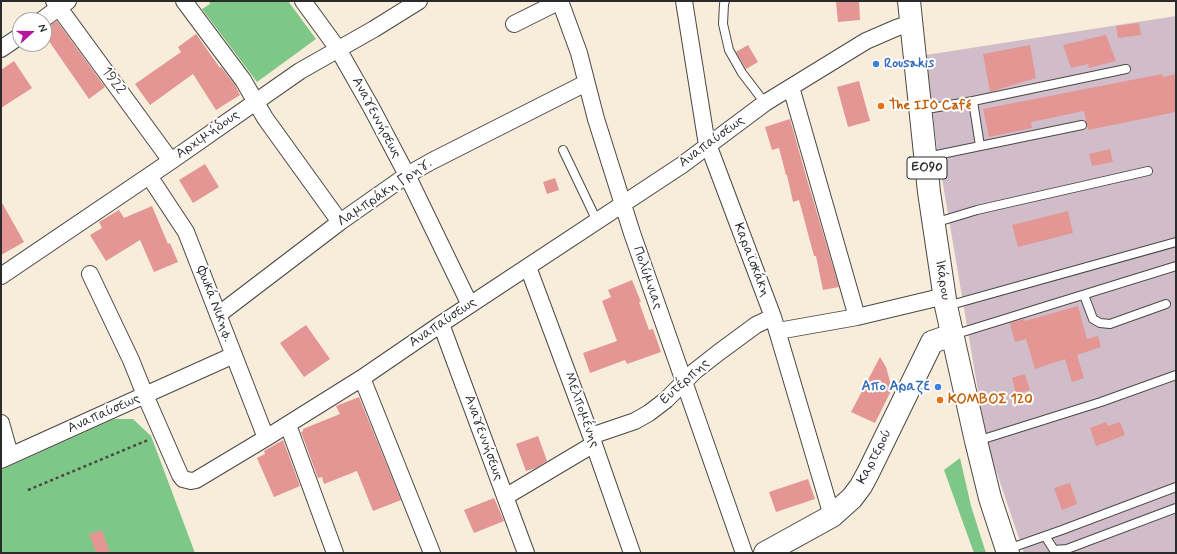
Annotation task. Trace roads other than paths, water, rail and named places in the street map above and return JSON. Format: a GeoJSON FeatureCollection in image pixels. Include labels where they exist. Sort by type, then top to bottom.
{"type":"FeatureCollection","features":[{"type":"Feature","properties":{"kind":"main road","name":"Ικάρου"},"geometry":{"type":"LineString","coordinates":[[909,1],[933,223],[945,301],[976,441],[992,504],[1008,551]]}},
{"type":"Feature","properties":{"kind":"main road","name":"Καρτερού"},"geometry":{"type":"LineString","coordinates":[[766,553],[832,516],[852,498],[861,486],[932,342],[952,335]]}},
{"type":"Feature","properties":{"kind":"street"},"geometry":{"type":"LineString","coordinates":[[184,1],[243,80],[265,118],[340,222]]}},
{"type":"Feature","properties":{"kind":"street","name":"Αναγεννήσεως"},"geometry":{"type":"LineString","coordinates":[[303,1],[338,49],[371,107],[407,175],[470,305]]}},
{"type":"Feature","properties":{"kind":"street","name":"Αρχιμήδους"},"geometry":{"type":"LineString","coordinates":[[1,276],[172,161],[300,71],[374,29],[419,1]]}},
{"type":"Feature","properties":{"kind":"street"},"geometry":{"type":"LineString","coordinates":[[514,24],[560,1]]}},
{"type":"Feature","properties":{"kind":"street","name":"Πολύμνιας"},"geometry":{"type":"LineString","coordinates":[[560,1],[579,53],[598,127],[622,204],[744,553]]}},
{"type":"Feature","properties":{"kind":"street","name":"Καραϊσκάκη"},"geometry":{"type":"LineString","coordinates":[[684,1],[705,134],[775,324],[832,516]]}},
{"type":"Feature","properties":{"kind":"street"},"geometry":{"type":"LineString","coordinates":[[50,12],[60,3]]}},
{"type":"Feature","properties":{"kind":"street","name":"1922"},"geometry":{"type":"LineString","coordinates":[[60,3],[172,161]]}},
{"type":"Feature","properties":{"kind":"street","name":"Αναπαύσεως"},"geometry":{"type":"LineString","coordinates":[[6,458],[145,395],[180,475],[183,479],[191,481],[196,480],[288,425],[362,378],[682,164],[708,144],[791,87],[866,41],[912,23]]}},
{"type":"Feature","properties":{"kind":"street"},"geometry":{"type":"LineString","coordinates":[[1,49],[12,41]]}},
{"type":"Feature","properties":{"kind":"street","name":"Λαμπράκη Γρηγ."},"geometry":{"type":"LineString","coordinates":[[218,316],[340,222],[407,175],[586,83]]}},
{"type":"Feature","properties":{"kind":"street"},"geometry":{"type":"LineString","coordinates":[[791,87],[857,317]]}},
{"type":"Feature","properties":{"kind":"street","name":"Φωκά Νικηφ."},"geometry":{"type":"LineString","coordinates":[[149,176],[185,229],[266,438]]}},
{"type":"Feature","properties":{"kind":"street","name":"Μελπομένης"},"geometry":{"type":"LineString","coordinates":[[528,267],[632,553]]}},
{"type":"Feature","properties":{"kind":"street"},"geometry":{"type":"LineString","coordinates":[[90,274],[131,360],[145,395],[234,355]]}},
{"type":"Feature","properties":{"kind":"street","name":"Ευτέρπης"},"geometry":{"type":"LineString","coordinates":[[505,497],[592,440],[635,421],[649,413],[659,406],[701,367],[762,322],[775,324],[857,317],[945,301]]}},
{"type":"Feature","properties":{"kind":"street","name":"Αναγεννήσεως"},"geometry":{"type":"LineString","coordinates":[[441,324],[526,553]]}},
{"type":"Feature","properties":{"kind":"street"},"geometry":{"type":"LineString","coordinates":[[362,378],[432,553]]}},
{"type":"Feature","properties":{"kind":"street"},"geometry":{"type":"LineString","coordinates":[[1,423],[6,458]]}},
{"type":"Feature","properties":{"kind":"street"},"geometry":{"type":"LineString","coordinates":[[288,425],[335,553]]}},
{"type":"Feature","properties":{"kind":"lane"},"geometry":{"type":"LineString","coordinates":[[725,1],[723,24],[729,50],[742,73],[765,104]]}},
{"type":"Feature","properties":{"kind":"lane"},"geometry":{"type":"LineString","coordinates":[[920,110],[1126,70]]}},
{"type":"Feature","properties":{"kind":"lane"},"geometry":{"type":"LineString","coordinates":[[972,101],[980,146]]}},
{"type":"Feature","properties":{"kind":"lane"},"geometry":{"type":"LineString","coordinates":[[926,157],[1082,125]]}},
{"type":"Feature","properties":{"kind":"lane"},"geometry":{"type":"LineString","coordinates":[[563,150],[597,221]]}},
{"type":"Feature","properties":{"kind":"lane"},"geometry":{"type":"LineString","coordinates":[[933,223],[977,210],[1148,171]]}},
{"type":"Feature","properties":{"kind":"lane"},"geometry":{"type":"LineString","coordinates":[[945,301],[1176,242]]}},
{"type":"Feature","properties":{"kind":"lane"},"geometry":{"type":"LineString","coordinates":[[952,335],[1176,266]]}},
{"type":"Feature","properties":{"kind":"lane"},"geometry":{"type":"LineString","coordinates":[[1084,295],[1093,319],[1100,324],[1110,324],[1166,304]]}},
{"type":"Feature","properties":{"kind":"lane"},"geometry":{"type":"LineString","coordinates":[[976,441],[1101,402],[1176,376]]}},
{"type":"Feature","properties":{"kind":"lane"},"geometry":{"type":"LineString","coordinates":[[1008,551],[1176,487]]}},
{"type":"Feature","properties":{"kind":"lane"},"geometry":{"type":"LineString","coordinates":[[1045,536],[1054,550],[1067,549],[1176,508]]}},
{"type":"Feature","properties":{"kind":"place","name":"Rousakis"},"geometry":{"type":"Point","coordinates":[876,64]}},
{"type":"Feature","properties":{"kind":"place","name":"The IIO Café"},"geometry":{"type":"Point","coordinates":[881,106]}},
{"type":"Feature","properties":{"kind":"place","name":"Απο Αραζε"},"geometry":{"type":"Point","coordinates":[938,387]}},
{"type":"Feature","properties":{"kind":"place","name":"ΚΟΜΒΟΣ 120"},"geometry":{"type":"Point","coordinates":[940,400]}}]}
